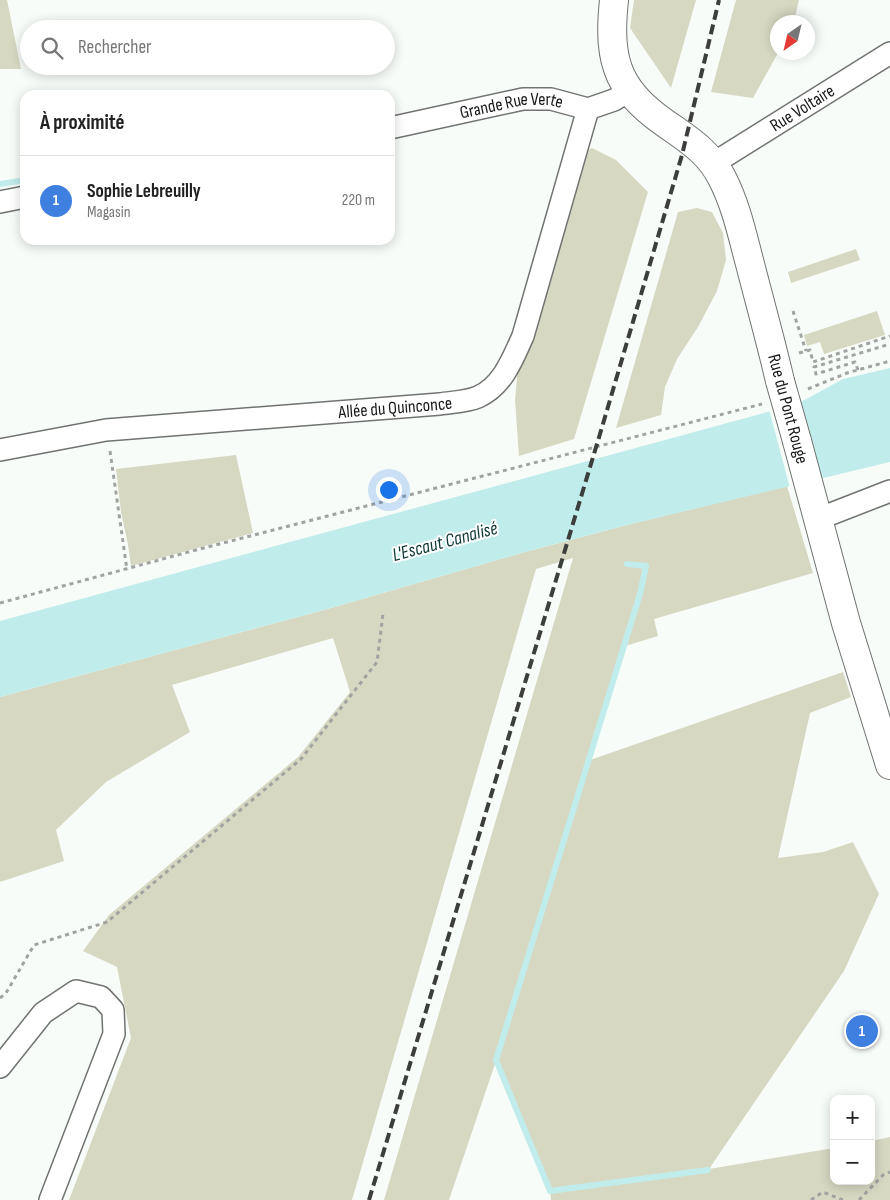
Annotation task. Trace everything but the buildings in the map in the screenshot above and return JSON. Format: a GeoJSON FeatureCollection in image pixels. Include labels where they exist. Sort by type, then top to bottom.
{"type":"FeatureCollection","features":[{"type":"Feature","properties":{"kind":"main road","name":"Rue du Pont Rouge"},"geometry":{"type":"LineString","coordinates":[[614,0],[612,40],[616,69],[622,81],[647,109],[695,144],[714,163],[735,209],[787,377],[814,507],[846,623],[890,765]]}},
{"type":"Feature","properties":{"kind":"street","name":"Rue Voltaire"},"geometry":{"type":"LineString","coordinates":[[714,163],[890,53]]}},
{"type":"Feature","properties":{"kind":"street","name":"Grande Rue Verte"},"geometry":{"type":"LineString","coordinates":[[395,127],[523,99],[550,99],[588,109],[614,100],[629,91]]}},
{"type":"Feature","properties":{"kind":"street","name":"Allée du Quinconce"},"geometry":{"type":"LineString","coordinates":[[0,450],[106,430],[440,404],[478,397],[490,389],[509,367],[523,336],[588,109]]}},
{"type":"Feature","properties":{"kind":"street"},"geometry":{"type":"LineString","coordinates":[[0,202],[20,199]]}},
{"type":"Feature","properties":{"kind":"street"},"geometry":{"type":"LineString","coordinates":[[814,507],[890,490]]}},
{"type":"Feature","properties":{"kind":"street"},"geometry":{"type":"LineString","coordinates":[[0,1067],[43,1013],[76,991],[101,997],[113,1010],[114,1034],[50,1200]]}},
{"type":"Feature","properties":{"kind":"path"},"geometry":{"type":"LineString","coordinates":[[793,311],[806,351]]}},
{"type":"Feature","properties":{"kind":"path"},"geometry":{"type":"LineString","coordinates":[[806,351],[810,350],[813,362],[890,336]]}},
{"type":"Feature","properties":{"kind":"path"},"geometry":{"type":"LineString","coordinates":[[858,370],[855,362],[816,374],[814,367],[890,344]]}},
{"type":"Feature","properties":{"kind":"path"},"geometry":{"type":"LineString","coordinates":[[787,377],[806,351]]}},
{"type":"Feature","properties":{"kind":"path"},"geometry":{"type":"LineString","coordinates":[[787,377],[847,372],[890,361]]}},
{"type":"Feature","properties":{"kind":"path"},"geometry":{"type":"LineString","coordinates":[[0,604],[765,403]]}},
{"type":"Feature","properties":{"kind":"path"},"geometry":{"type":"LineString","coordinates":[[106,430],[127,570]]}},
{"type":"Feature","properties":{"kind":"path"},"geometry":{"type":"LineString","coordinates":[[0,998],[6,993],[34,945],[107,922],[301,759],[377,662],[383,614]]}},
{"type":"Feature","properties":{"kind":"path"},"geometry":{"type":"LineString","coordinates":[[859,1200],[883,1175],[890,1172]]}},
{"type":"Feature","properties":{"kind":"path"},"geometry":{"type":"LineString","coordinates":[[811,1200],[823,1192],[843,1200]]}},
{"type":"Feature","properties":{"kind":"green space"},"geometry":{"type":"Polygon","coordinates":[[[0,0],[7,0],[20,69],[0,69],[0,0]]]}},
{"type":"Feature","properties":{"kind":"green space"},"geometry":{"type":"Polygon","coordinates":[[[634,0],[696,0],[671,88],[630,28],[634,0]]]}},
{"type":"Feature","properties":{"kind":"green space"},"geometry":{"type":"Polygon","coordinates":[[[736,0],[799,0],[796,15],[770,15],[770,60],[774,60],[753,98],[711,92],[736,0]]]}},
{"type":"Feature","properties":{"kind":"green space"},"geometry":{"type":"Polygon","coordinates":[[[592,148],[616,160],[648,192],[574,439],[519,456],[515,400],[518,367],[583,153],[592,148]]]}},
{"type":"Feature","properties":{"kind":"green space"},"geometry":{"type":"Polygon","coordinates":[[[697,208],[712,212],[723,233],[726,260],[717,291],[698,327],[677,359],[665,387],[661,415],[616,428],[678,212],[697,208]]]}},
{"type":"Feature","properties":{"kind":"green space"},"geometry":{"type":"Polygon","coordinates":[[[856,249],[860,260],[791,283],[788,272],[856,249]]]}},
{"type":"Feature","properties":{"kind":"green space"},"geometry":{"type":"Polygon","coordinates":[[[877,311],[885,335],[824,354],[820,342],[807,346],[804,335],[877,311]]]}},
{"type":"Feature","properties":{"kind":"green space"},"geometry":{"type":"Polygon","coordinates":[[[236,455],[253,533],[131,566],[121,512],[116,469],[236,455]]]}},
{"type":"Feature","properties":{"kind":"green space"},"geometry":{"type":"Polygon","coordinates":[[[787,486],[813,573],[654,619],[658,636],[625,646],[590,760],[843,672],[851,697],[810,713],[778,858],[823,852],[853,842],[879,894],[844,971],[709,1169],[830,1149],[830,1185],[875,1185],[875,1140],[890,1137],[890,1200],[551,1200],[550,1191],[496,1061],[449,1200],[384,1200],[573,558],[536,569],[352,1200],[69,1200],[131,1038],[117,967],[83,951],[109,915],[298,757],[350,692],[333,638],[172,685],[190,732],[106,782],[56,830],[64,861],[0,882],[0,697],[324,610],[525,552],[787,486]]]}},
{"type":"Feature","properties":{"kind":"water","name":"L'Escaut Canalisé"},"geometry":{"type":"Polygon","coordinates":[[[890,368],[890,462],[627,525],[525,552],[324,610],[0,697],[0,621],[797,404],[843,379],[890,368]]]}},
{"type":"Feature","properties":{"kind":"pier"},"geometry":{"type":"Polygon","coordinates":[[[796,401],[821,481],[790,488],[769,409],[796,401]]]}},
{"type":"Feature","properties":{"kind":"waterway"},"geometry":{"type":"LineString","coordinates":[[0,184],[20,181]]}},
{"type":"Feature","properties":{"kind":"waterway"},"geometry":{"type":"LineString","coordinates":[[627,564],[646,566],[640,594],[496,1060],[550,1191],[708,1170]]}},
{"type":"Feature","properties":{"kind":"railway"},"geometry":{"type":"LineString","coordinates":[[369,1200],[600,434],[682,155],[719,0]]}},
{"type":"Feature","properties":{"kind":"place","name":"Sophie Lebreuilly"},"geometry":{"type":"Point","coordinates":[862,1031]}}]}
